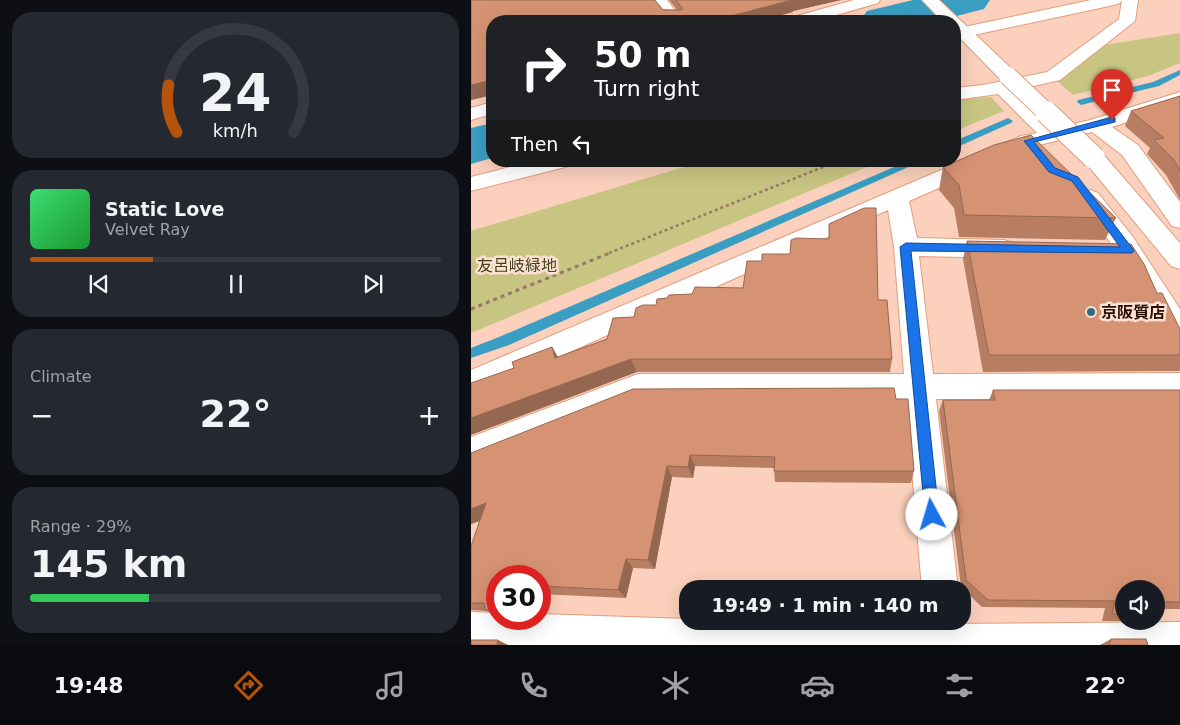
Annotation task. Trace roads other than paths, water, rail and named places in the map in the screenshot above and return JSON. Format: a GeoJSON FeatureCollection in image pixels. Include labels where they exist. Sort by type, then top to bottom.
{"type":"FeatureCollection","features":[{"type":"Feature","properties":{"kind":"street"},"geometry":{"type":"LineString","coordinates":[[659,0],[670,15]]}},
{"type":"Feature","properties":{"kind":"street"},"geometry":{"type":"LineString","coordinates":[[820,15],[872,0]]}},
{"type":"Feature","properties":{"kind":"street"},"geometry":{"type":"LineString","coordinates":[[930,0],[944,15]]}},
{"type":"Feature","properties":{"kind":"street"},"geometry":{"type":"LineString","coordinates":[[961,26],[1114,0]]}},
{"type":"Feature","properties":{"kind":"street"},"geometry":{"type":"LineString","coordinates":[[961,92],[1005,81],[1053,76],[1127,21],[1130,0]]}},
{"type":"Feature","properties":{"kind":"street"},"geometry":{"type":"LineString","coordinates":[[961,33],[1005,81],[1094,158],[1180,260]]}},
{"type":"Feature","properties":{"kind":"street"},"geometry":{"type":"LineString","coordinates":[[1005,81],[1039,138],[1046,162]]}},
{"type":"Feature","properties":{"kind":"street"},"geometry":{"type":"LineString","coordinates":[[471,383],[897,197],[1039,138],[1096,125],[1180,98]]}},
{"type":"Feature","properties":{"kind":"street"},"geometry":{"type":"LineString","coordinates":[[1159,106],[1180,121]]}},
{"type":"Feature","properties":{"kind":"street"},"geometry":{"type":"LineString","coordinates":[[471,114],[486,110]]}},
{"type":"Feature","properties":{"kind":"street"},"geometry":{"type":"LineString","coordinates":[[1096,125],[1130,150],[1180,220]]}},
{"type":"Feature","properties":{"kind":"street"},"geometry":{"type":"LineString","coordinates":[[471,184],[538,167]]}},
{"type":"Feature","properties":{"kind":"street"},"geometry":{"type":"LineString","coordinates":[[1075,179],[1129,251],[1180,332]]}},
{"type":"Feature","properties":{"kind":"street"},"geometry":{"type":"LineString","coordinates":[[897,197],[906,247],[918,386],[939,580]]}},
{"type":"Feature","properties":{"kind":"street"},"geometry":{"type":"LineString","coordinates":[[906,247],[1022,249]]}},
{"type":"Feature","properties":{"kind":"street"},"geometry":{"type":"LineString","coordinates":[[1099,250],[1129,251]]}},
{"type":"Feature","properties":{"kind":"street"},"geometry":{"type":"LineString","coordinates":[[471,452],[638,388],[1180,386]]}},
{"type":"Feature","properties":{"kind":"street"},"geometry":{"type":"LineString","coordinates":[[471,631],[705,642],[945,632],[1180,640]]}},
{"type":"Feature","properties":{"kind":"waterway"},"geometry":{"type":"LineString","coordinates":[[907,15],[968,0]]}},
{"type":"Feature","properties":{"kind":"waterway"},"geometry":{"type":"LineString","coordinates":[[1081,102],[1156,84],[1180,72]]}},
{"type":"Feature","properties":{"kind":"waterway"},"geometry":{"type":"LineString","coordinates":[[961,142],[1008,121]]}},
{"type":"Feature","properties":{"kind":"waterway"},"geometry":{"type":"LineString","coordinates":[[471,146],[486,142]]}},
{"type":"Feature","properties":{"kind":"waterway"},"geometry":{"type":"LineString","coordinates":[[471,353],[504,341],[903,167]]}},
{"type":"Feature","properties":{"kind":"place","name":"京阪質店"},"geometry":{"type":"Point","coordinates":[1091,312]}},
{"type":"Feature","properties":{"kind":"park label","name":"友呂岐緑地"},"geometry":{"type":"Point","coordinates":[517,265]}}]}
